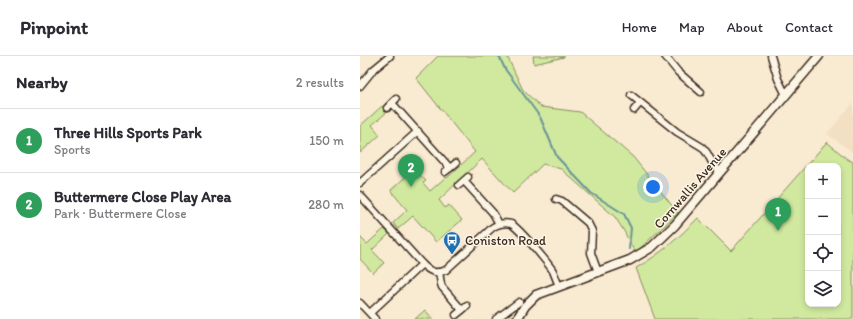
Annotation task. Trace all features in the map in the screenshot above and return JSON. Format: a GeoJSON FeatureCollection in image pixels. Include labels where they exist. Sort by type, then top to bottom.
{"type":"FeatureCollection","features":[{"type":"Feature","properties":{"kind":"street"},"geometry":{"type":"LineString","coordinates":[[360,86],[373,70],[390,56]]}},
{"type":"Feature","properties":{"kind":"street"},"geometry":{"type":"LineString","coordinates":[[665,56],[678,72],[701,92]]}},
{"type":"Feature","properties":{"kind":"street"},"geometry":{"type":"LineString","coordinates":[[771,56],[781,86],[786,95]]}},
{"type":"Feature","properties":{"kind":"street","name":"Cornwallis Avenue"},"geometry":{"type":"LineString","coordinates":[[517,319],[525,306],[536,295],[630,260],[652,247],[675,225],[819,56]]}},
{"type":"Feature","properties":{"kind":"street"},"geometry":{"type":"LineString","coordinates":[[630,96],[677,132],[702,147],[720,172]]}},
{"type":"Feature","properties":{"kind":"street"},"geometry":{"type":"LineString","coordinates":[[387,108],[394,101],[448,170],[456,162]]}},
{"type":"Feature","properties":{"kind":"street"},"geometry":{"type":"LineString","coordinates":[[634,110],[640,103]]}},
{"type":"Feature","properties":{"kind":"street"},"geometry":{"type":"LineString","coordinates":[[360,183],[418,131]]}},
{"type":"Feature","properties":{"kind":"street"},"geometry":{"type":"LineString","coordinates":[[464,181],[493,213],[498,224]]}},
{"type":"Feature","properties":{"kind":"street"},"geometry":{"type":"LineString","coordinates":[[360,195],[422,264],[431,271],[439,272],[446,270],[493,227],[498,224],[508,223],[517,229],[552,270],[559,286]]}},
{"type":"Feature","properties":{"kind":"street"},"geometry":{"type":"LineString","coordinates":[[556,199],[562,201],[588,223],[592,231],[591,253],[598,272]]}},
{"type":"Feature","properties":{"kind":"street"},"geometry":{"type":"LineString","coordinates":[[370,313],[422,264]]}},
{"type":"Feature","properties":{"kind":"street"},"geometry":{"type":"LineString","coordinates":[[439,272],[440,284],[442,287],[464,308],[456,315]]}},
{"type":"Feature","properties":{"kind":"street"},"geometry":{"type":"LineString","coordinates":[[496,319],[505,316],[519,302]]}},
{"type":"Feature","properties":{"kind":"street"},"geometry":{"type":"LineString","coordinates":[[360,303],[375,319]]}},
{"type":"Feature","properties":{"kind":"shaded area"},"geometry":{"type":"Polygon","coordinates":[[[853,103],[853,152],[827,134],[853,103]]]}},
{"type":"Feature","properties":{"kind":"green space"},"geometry":{"type":"Polygon","coordinates":[[[438,56],[507,56],[523,90],[541,107],[580,112],[633,157],[678,213],[635,253],[615,217],[561,169],[543,164],[513,193],[482,159],[439,200],[445,208],[449,205],[462,220],[436,242],[413,216],[398,229],[393,223],[407,210],[391,190],[414,169],[426,181],[423,183],[430,191],[446,177],[447,178],[475,152],[416,78],[438,56]]]}},
{"type":"Feature","properties":{"kind":"green space"},"geometry":{"type":"Polygon","coordinates":[[[533,56],[564,56],[564,57],[534,64],[533,56]]]}},
{"type":"Feature","properties":{"kind":"green space"},"geometry":{"type":"Polygon","coordinates":[[[382,106],[387,112],[372,125],[380,135],[360,153],[360,126],[382,106]]]}},
{"type":"Feature","properties":{"kind":"green space"},"geometry":{"type":"Polygon","coordinates":[[[827,142],[847,159],[853,162],[853,319],[655,319],[636,268],[654,257],[669,245],[698,218],[731,251],[805,167],[805,307],[841,307],[841,163],[809,163],[827,142]]]}},
{"type":"Feature","properties":{"kind":"green space"},"geometry":{"type":"Polygon","coordinates":[[[384,229],[389,234],[372,250],[384,263],[373,273],[360,259],[360,237],[367,244],[384,229]]]}},
{"type":"Feature","properties":{"kind":"green space"},"geometry":{"type":"Polygon","coordinates":[[[425,310],[433,319],[415,319],[425,310]]]}},
{"type":"Feature","properties":{"kind":"waterway"},"geometry":{"type":"LineString","coordinates":[[499,56],[505,69],[540,117],[557,157],[591,193],[624,214],[631,228],[629,249]]}},
{"type":"Feature","properties":{"kind":"place","name":"Buttermere Close Play Area"},"geometry":{"type":"Point","coordinates":[411,187]}},
{"type":"Feature","properties":{"kind":"place","name":"Three Hills Sports Park"},"geometry":{"type":"Point","coordinates":[778,231]}},
{"type":"Feature","properties":{"kind":"place","name":"Coniston Road"},"geometry":{"type":"Point","coordinates":[452,255]}}]}
